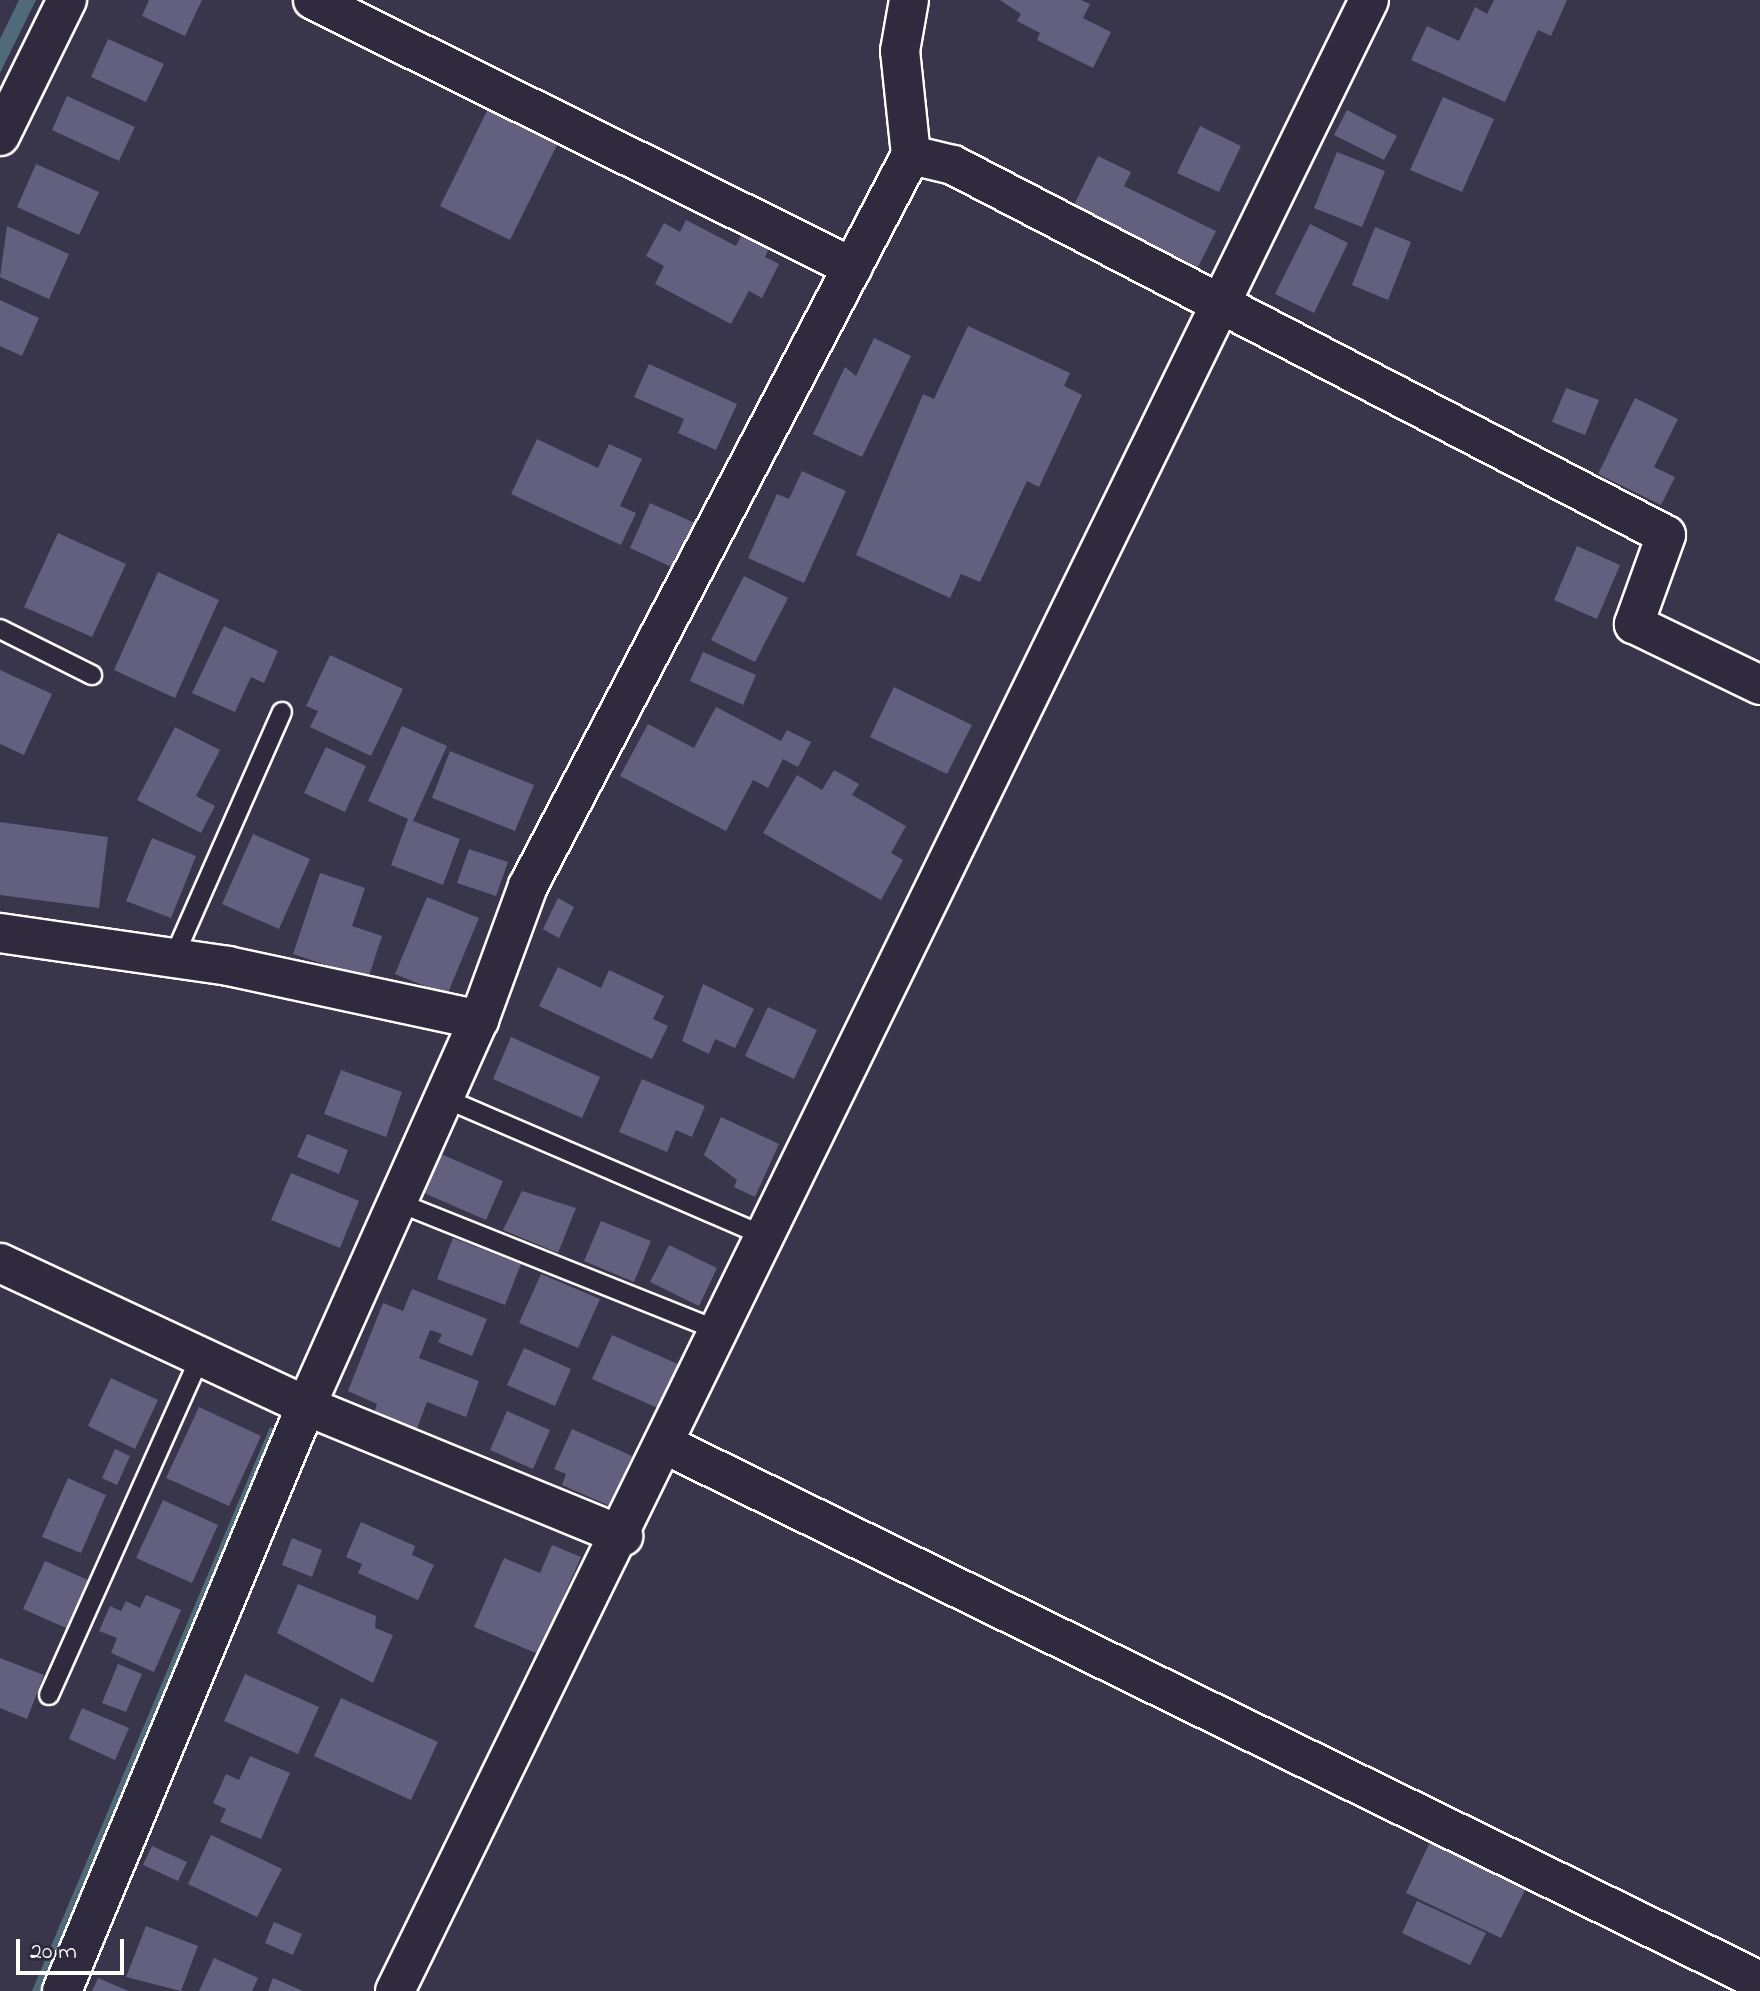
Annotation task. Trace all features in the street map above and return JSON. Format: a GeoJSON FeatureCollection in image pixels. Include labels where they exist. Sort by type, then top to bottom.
{"type":"FeatureCollection","features":[{"type":"Feature","properties":{"kind":"street"},"geometry":{"type":"LineString","coordinates":[[0,136],[67,0]]}},
{"type":"Feature","properties":{"kind":"street"},"geometry":{"type":"LineString","coordinates":[[313,0],[852,267]]}},
{"type":"Feature","properties":{"kind":"street"},"geometry":{"type":"LineString","coordinates":[[62,1991],[306,1406],[479,1020],[528,886],[911,155],[900,51],[909,0]]}},
{"type":"Feature","properties":{"kind":"street"},"geometry":{"type":"LineString","coordinates":[[395,1991],[623,1536],[765,1236],[1369,0]]}},
{"type":"Feature","properties":{"kind":"street"},"geometry":{"type":"LineString","coordinates":[[911,155],[953,165],[1666,535],[1634,624],[1760,685]]}},
{"type":"Feature","properties":{"kind":"street"},"geometry":{"type":"LineString","coordinates":[[0,933],[173,959],[479,1020]]}},
{"type":"Feature","properties":{"kind":"street"},"geometry":{"type":"LineString","coordinates":[[0,1263],[306,1406],[623,1536]]}},
{"type":"Feature","properties":{"kind":"street"},"geometry":{"type":"LineString","coordinates":[[664,1444],[1760,1981]]}},
{"type":"Feature","properties":{"kind":"lane"},"geometry":{"type":"LineString","coordinates":[[0,629],[92,675]]}},
{"type":"Feature","properties":{"kind":"lane"},"geometry":{"type":"LineString","coordinates":[[173,959],[282,712]]}},
{"type":"Feature","properties":{"kind":"lane"},"geometry":{"type":"LineString","coordinates":[[444,1098],[765,1236]]}},
{"type":"Feature","properties":{"kind":"lane"},"geometry":{"type":"LineString","coordinates":[[397,1202],[719,1331]]}},
{"type":"Feature","properties":{"kind":"lane"},"geometry":{"type":"LineString","coordinates":[[49,1695],[200,1357]]}},
{"type":"Feature","properties":{"kind":"water"},"geometry":{"type":"Polygon","coordinates":[[[19,0],[36,0],[0,73],[0,39],[19,0]]]}},
{"type":"Feature","properties":{"kind":"water"},"geometry":{"type":"Polygon","coordinates":[[[270,1427],[281,1432],[50,1991],[32,1991],[270,1427]]]}},
{"type":"Feature","properties":{"kind":"building"},"geometry":{"type":"Polygon","coordinates":[[[149,0],[202,0],[185,36],[142,16],[149,0]]]}},
{"type":"Feature","properties":{"kind":"building"},"geometry":{"type":"Polygon","coordinates":[[[1000,0],[1081,0],[1090,4],[1083,18],[1111,32],[1093,68],[1037,40],[1040,33],[1017,21],[1021,14],[1000,0]]]}},
{"type":"Feature","properties":{"kind":"building"},"geometry":{"type":"Polygon","coordinates":[[[1494,0],[1567,0],[1551,36],[1538,30],[1505,102],[1411,60],[1427,26],[1459,41],[1475,7],[1487,14],[1494,0]]]}},
{"type":"Feature","properties":{"kind":"building"},"geometry":{"type":"Polygon","coordinates":[[[108,39],[164,64],[146,102],[91,77],[108,39]]]}},
{"type":"Feature","properties":{"kind":"building"},"geometry":{"type":"Polygon","coordinates":[[[67,96],[135,127],[119,161],[52,130],[67,96]]]}},
{"type":"Feature","properties":{"kind":"building"},"geometry":{"type":"Polygon","coordinates":[[[1443,97],[1494,119],[1462,192],[1410,170],[1443,97]]]}},
{"type":"Feature","properties":{"kind":"building"},"geometry":{"type":"Polygon","coordinates":[[[489,107],[559,141],[510,240],[440,206],[489,107]]]}},
{"type":"Feature","properties":{"kind":"building"},"geometry":{"type":"Polygon","coordinates":[[[1347,110],[1397,136],[1384,160],[1334,135],[1347,110]]]}},
{"type":"Feature","properties":{"kind":"building"},"geometry":{"type":"Polygon","coordinates":[[[1200,126],[1241,146],[1219,192],[1177,173],[1200,126]]]}},
{"type":"Feature","properties":{"kind":"building"},"geometry":{"type":"Polygon","coordinates":[[[1337,152],[1385,171],[1362,227],[1314,208],[1337,152]]]}},
{"type":"Feature","properties":{"kind":"building"},"geometry":{"type":"Polygon","coordinates":[[[1098,156],[1131,172],[1124,186],[1216,231],[1198,267],[1073,207],[1098,156]]]}},
{"type":"Feature","properties":{"kind":"building"},"geometry":{"type":"Polygon","coordinates":[[[36,164],[99,192],[79,235],[17,207],[36,164]]]}},
{"type":"Feature","properties":{"kind":"building"},"geometry":{"type":"Polygon","coordinates":[[[686,220],[736,246],[742,234],[769,248],[765,257],[779,264],[762,298],[749,291],[731,324],[655,284],[664,266],[646,256],[664,223],[680,232],[686,220]]]}},
{"type":"Feature","properties":{"kind":"building"},"geometry":{"type":"Polygon","coordinates":[[[1310,224],[1348,243],[1314,313],[1275,294],[1310,224]]]}},
{"type":"Feature","properties":{"kind":"building"},"geometry":{"type":"Polygon","coordinates":[[[7,226],[69,254],[49,299],[0,277],[7,226]]]}},
{"type":"Feature","properties":{"kind":"building"},"geometry":{"type":"Polygon","coordinates":[[[1375,227],[1411,242],[1388,300],[1352,285],[1375,227]]]}},
{"type":"Feature","properties":{"kind":"building"},"geometry":{"type":"Polygon","coordinates":[[[0,300],[39,318],[22,356],[0,346],[0,300]]]}},
{"type":"Feature","properties":{"kind":"building"},"geometry":{"type":"Polygon","coordinates":[[[968,326],[1070,373],[1064,386],[1082,395],[1039,487],[1027,481],[980,582],[961,574],[950,598],[856,555],[923,394],[934,399],[968,326]]]}},
{"type":"Feature","properties":{"kind":"building"},"geometry":{"type":"Polygon","coordinates":[[[874,338],[911,356],[862,457],[813,434],[845,367],[856,376],[874,338]]]}},
{"type":"Feature","properties":{"kind":"building"},"geometry":{"type":"Polygon","coordinates":[[[649,364],[737,404],[716,450],[678,433],[684,419],[634,397],[649,364]]]}},
{"type":"Feature","properties":{"kind":"building"},"geometry":{"type":"Polygon","coordinates":[[[1566,388],[1599,400],[1585,435],[1552,422],[1566,388]]]}},
{"type":"Feature","properties":{"kind":"building"},"geometry":{"type":"Polygon","coordinates":[[[1635,398],[1678,419],[1654,467],[1675,477],[1661,505],[1598,474],[1635,398]]]}},
{"type":"Feature","properties":{"kind":"building"},"geometry":{"type":"Polygon","coordinates":[[[537,439],[598,468],[609,444],[642,459],[620,506],[636,513],[621,545],[511,494],[537,439]]]}},
{"type":"Feature","properties":{"kind":"building"},"geometry":{"type":"Polygon","coordinates":[[[802,471],[846,491],[804,583],[748,558],[777,494],[789,499],[802,471]]]}},
{"type":"Feature","properties":{"kind":"building"},"geometry":{"type":"Polygon","coordinates":[[[650,503],[695,523],[676,569],[630,548],[650,503]]]}},
{"type":"Feature","properties":{"kind":"building"},"geometry":{"type":"Polygon","coordinates":[[[58,533],[126,564],[92,637],[24,607],[58,533]]]}},
{"type":"Feature","properties":{"kind":"building"},"geometry":{"type":"Polygon","coordinates":[[[1577,546],[1620,565],[1597,619],[1554,600],[1577,546]]]}},
{"type":"Feature","properties":{"kind":"building"},"geometry":{"type":"Polygon","coordinates":[[[158,572],[219,600],[175,698],[114,670],[158,572]]]}},
{"type":"Feature","properties":{"kind":"building"},"geometry":{"type":"Polygon","coordinates":[[[744,576],[788,598],[755,662],[711,640],[744,576]]]}},
{"type":"Feature","properties":{"kind":"building"},"geometry":{"type":"Polygon","coordinates":[[[224,626],[278,651],[264,683],[251,677],[235,712],[192,693],[224,626]]]}},
{"type":"Feature","properties":{"kind":"building"},"geometry":{"type":"Polygon","coordinates":[[[703,652],[756,675],[743,705],[690,681],[703,652]]]}},
{"type":"Feature","properties":{"kind":"building"},"geometry":{"type":"Polygon","coordinates":[[[330,655],[403,689],[371,756],[310,727],[318,711],[306,706],[330,655]]]}},
{"type":"Feature","properties":{"kind":"building"},"geometry":{"type":"Polygon","coordinates":[[[0,670],[52,694],[24,755],[0,744],[0,670]]]}},
{"type":"Feature","properties":{"kind":"building"},"geometry":{"type":"Polygon","coordinates":[[[894,687],[972,725],[947,774],[870,737],[894,687]]]}},
{"type":"Feature","properties":{"kind":"building"},"geometry":{"type":"Polygon","coordinates":[[[716,707],[781,741],[787,730],[811,742],[798,767],[783,759],[768,788],[753,780],[726,831],[620,776],[648,724],[694,748],[716,707]]]}},
{"type":"Feature","properties":{"kind":"building"},"geometry":{"type":"Polygon","coordinates":[[[402,726],[447,746],[413,821],[460,839],[443,885],[391,865],[408,819],[368,801],[402,726]]]}},
{"type":"Feature","properties":{"kind":"building"},"geometry":{"type":"Polygon","coordinates":[[[175,727],[220,750],[196,796],[215,806],[201,833],[137,800],[175,727]]]}},
{"type":"Feature","properties":{"kind":"building"},"geometry":{"type":"Polygon","coordinates":[[[326,747],[366,766],[345,812],[304,793],[326,747]]]}},
{"type":"Feature","properties":{"kind":"building"},"geometry":{"type":"Polygon","coordinates":[[[450,751],[534,785],[515,831],[432,798],[450,751]]]}},
{"type":"Feature","properties":{"kind":"building"},"geometry":{"type":"Polygon","coordinates":[[[834,770],[859,784],[852,795],[906,826],[891,853],[903,860],[881,900],[763,833],[797,775],[822,790],[834,770]]]}},
{"type":"Feature","properties":{"kind":"building"},"geometry":{"type":"Polygon","coordinates":[[[0,822],[108,837],[99,908],[0,895],[0,822]]]}},
{"type":"Feature","properties":{"kind":"building"},"geometry":{"type":"Polygon","coordinates":[[[253,834],[310,859],[279,929],[222,904],[253,834]]]}},
{"type":"Feature","properties":{"kind":"building"},"geometry":{"type":"Polygon","coordinates":[[[152,838],[196,856],[171,918],[126,901],[152,838]]]}},
{"type":"Feature","properties":{"kind":"building"},"geometry":{"type":"Polygon","coordinates":[[[469,849],[508,862],[496,896],[457,883],[469,849]]]}},
{"type":"Feature","properties":{"kind":"building"},"geometry":{"type":"Polygon","coordinates":[[[320,873],[365,888],[352,926],[382,936],[368,979],[293,954],[320,873]]]}},
{"type":"Feature","properties":{"kind":"building"},"geometry":{"type":"Polygon","coordinates":[[[427,897],[479,918],[447,995],[395,974],[427,897]]]}},
{"type":"Feature","properties":{"kind":"building"},"geometry":{"type":"Polygon","coordinates":[[[558,898],[574,907],[559,938],[543,929],[558,898]]]}},
{"type":"Feature","properties":{"kind":"building"},"geometry":{"type":"Polygon","coordinates":[[[558,967],[601,988],[609,970],[664,996],[653,1019],[668,1026],[652,1059],[539,1006],[558,967]]]}},
{"type":"Feature","properties":{"kind":"building"},"geometry":{"type":"Polygon","coordinates":[[[703,984],[754,1009],[735,1048],[715,1039],[709,1054],[682,1041],[703,984]]]}},
{"type":"Feature","properties":{"kind":"building"},"geometry":{"type":"Polygon","coordinates":[[[768,1007],[817,1030],[794,1079],[745,1056],[768,1007]]]}},
{"type":"Feature","properties":{"kind":"building"},"geometry":{"type":"Polygon","coordinates":[[[511,1037],[600,1077],[582,1118],[493,1079],[511,1037]]]}},
{"type":"Feature","properties":{"kind":"building"},"geometry":{"type":"Polygon","coordinates":[[[341,1070],[402,1092],[386,1137],[324,1114],[341,1070]]]}},
{"type":"Feature","properties":{"kind":"building"},"geometry":{"type":"Polygon","coordinates":[[[642,1079],[705,1106],[692,1137],[676,1130],[667,1152],[619,1132],[642,1079]]]}},
{"type":"Feature","properties":{"kind":"building"},"geometry":{"type":"Polygon","coordinates":[[[721,1117],[779,1144],[755,1197],[734,1187],[737,1180],[704,1155],[721,1117]]]}},
{"type":"Feature","properties":{"kind":"building"},"geometry":{"type":"Polygon","coordinates":[[[307,1134],[348,1150],[339,1174],[297,1157],[307,1134]]]}},
{"type":"Feature","properties":{"kind":"building"},"geometry":{"type":"Polygon","coordinates":[[[441,1154],[503,1181],[486,1220],[424,1193],[441,1154]]]}},
{"type":"Feature","properties":{"kind":"building"},"geometry":{"type":"Polygon","coordinates":[[[291,1173],[359,1201],[340,1248],[271,1220],[291,1173]]]}},
{"type":"Feature","properties":{"kind":"building"},"geometry":{"type":"Polygon","coordinates":[[[522,1191],[576,1208],[558,1253],[503,1230],[522,1191]]]}},
{"type":"Feature","properties":{"kind":"building"},"geometry":{"type":"Polygon","coordinates":[[[601,1221],[651,1241],[634,1282],[584,1261],[601,1221]]]}},
{"type":"Feature","properties":{"kind":"building"},"geometry":{"type":"Polygon","coordinates":[[[453,1238],[521,1264],[505,1305],[437,1279],[453,1238]]]}},
{"type":"Feature","properties":{"kind":"building"},"geometry":{"type":"Polygon","coordinates":[[[669,1245],[717,1268],[699,1306],[650,1282],[669,1245]]]}},
{"type":"Feature","properties":{"kind":"building"},"geometry":{"type":"Polygon","coordinates":[[[541,1274],[600,1299],[578,1348],[519,1323],[541,1274]]]}},
{"type":"Feature","properties":{"kind":"building"},"geometry":{"type":"Polygon","coordinates":[[[412,1289],[487,1319],[472,1356],[438,1342],[442,1334],[430,1330],[419,1358],[479,1381],[466,1417],[427,1402],[416,1431],[374,1414],[377,1404],[348,1391],[383,1303],[403,1311],[412,1289]]]}},
{"type":"Feature","properties":{"kind":"building"},"geometry":{"type":"Polygon","coordinates":[[[612,1335],[680,1365],[660,1409],[592,1379],[612,1335]]]}},
{"type":"Feature","properties":{"kind":"building"},"geometry":{"type":"Polygon","coordinates":[[[524,1348],[571,1369],[555,1406],[507,1385],[524,1348]]]}},
{"type":"Feature","properties":{"kind":"building"},"geometry":{"type":"Polygon","coordinates":[[[111,1378],[158,1400],[135,1449],[88,1426],[111,1378]]]}},
{"type":"Feature","properties":{"kind":"building"},"geometry":{"type":"Polygon","coordinates":[[[199,1407],[261,1436],[229,1506],[166,1478],[199,1407]]]}},
{"type":"Feature","properties":{"kind":"building"},"geometry":{"type":"Polygon","coordinates":[[[507,1411],[550,1430],[533,1469],[490,1450],[507,1411]]]}},
{"type":"Feature","properties":{"kind":"building"},"geometry":{"type":"Polygon","coordinates":[[[572,1429],[632,1456],[610,1506],[562,1485],[566,1474],[554,1469],[572,1429]]]}},
{"type":"Feature","properties":{"kind":"building"},"geometry":{"type":"Polygon","coordinates":[[[115,1449],[130,1456],[117,1485],[102,1478],[115,1449]]]}},
{"type":"Feature","properties":{"kind":"building"},"geometry":{"type":"Polygon","coordinates":[[[68,1478],[106,1495],[81,1553],[42,1537],[68,1478]]]}},
{"type":"Feature","properties":{"kind":"building"},"geometry":{"type":"Polygon","coordinates":[[[163,1500],[218,1525],[192,1583],[136,1558],[163,1500]]]}},
{"type":"Feature","properties":{"kind":"building"},"geometry":{"type":"Polygon","coordinates":[[[361,1522],[415,1546],[412,1555],[434,1565],[418,1600],[358,1573],[362,1564],[346,1557],[361,1522]]]}},
{"type":"Feature","properties":{"kind":"building"},"geometry":{"type":"Polygon","coordinates":[[[292,1538],[322,1550],[312,1577],[282,1565],[292,1538]]]}},
{"type":"Feature","properties":{"kind":"building"},"geometry":{"type":"Polygon","coordinates":[[[552,1545],[581,1557],[538,1654],[474,1627],[504,1558],[540,1573],[552,1545]]]}},
{"type":"Feature","properties":{"kind":"building"},"geometry":{"type":"Polygon","coordinates":[[[45,1561],[88,1580],[66,1628],[23,1609],[45,1561]]]}},
{"type":"Feature","properties":{"kind":"building"},"geometry":{"type":"Polygon","coordinates":[[[298,1584],[376,1616],[375,1628],[393,1635],[373,1683],[277,1633],[298,1584]]]}},
{"type":"Feature","properties":{"kind":"building"},"geometry":{"type":"Polygon","coordinates":[[[146,1595],[181,1610],[154,1672],[111,1653],[117,1638],[99,1631],[110,1606],[121,1611],[126,1601],[140,1608],[146,1595]]]}},
{"type":"Feature","properties":{"kind":"building"},"geometry":{"type":"Polygon","coordinates":[[[0,1658],[44,1675],[27,1719],[0,1708],[0,1658]]]}},
{"type":"Feature","properties":{"kind":"building"},"geometry":{"type":"Polygon","coordinates":[[[118,1664],[142,1674],[126,1712],[102,1703],[118,1664]]]}},
{"type":"Feature","properties":{"kind":"building"},"geometry":{"type":"Polygon","coordinates":[[[245,1674],[319,1707],[298,1754],[224,1721],[245,1674]]]}},
{"type":"Feature","properties":{"kind":"building"},"geometry":{"type":"Polygon","coordinates":[[[341,1698],[438,1742],[411,1800],[314,1756],[341,1698]]]}},
{"type":"Feature","properties":{"kind":"building"},"geometry":{"type":"Polygon","coordinates":[[[82,1708],[129,1728],[115,1760],[69,1739],[82,1708]]]}},
{"type":"Feature","properties":{"kind":"building"},"geometry":{"type":"Polygon","coordinates":[[[250,1756],[290,1773],[261,1839],[220,1822],[226,1809],[213,1803],[226,1774],[239,1780],[250,1756]]]}},
{"type":"Feature","properties":{"kind":"building"},"geometry":{"type":"Polygon","coordinates":[[[211,1835],[282,1869],[257,1917],[188,1884],[211,1835]]]}},
{"type":"Feature","properties":{"kind":"building"},"geometry":{"type":"Polygon","coordinates":[[[1431,1840],[1527,1886],[1501,1938],[1406,1893],[1431,1840]]]}},
{"type":"Feature","properties":{"kind":"building"},"geometry":{"type":"Polygon","coordinates":[[[152,1846],[187,1862],[178,1881],[143,1865],[152,1846]]]}},
{"type":"Feature","properties":{"kind":"building"},"geometry":{"type":"Polygon","coordinates":[[[1417,1901],[1486,1933],[1470,1965],[1402,1933],[1417,1901]]]}},
{"type":"Feature","properties":{"kind":"building"},"geometry":{"type":"Polygon","coordinates":[[[274,1922],[302,1934],[293,1955],[265,1943],[274,1922]]]}},
{"type":"Feature","properties":{"kind":"building"},"geometry":{"type":"Polygon","coordinates":[[[146,1926],[198,1946],[181,1991],[126,1977],[146,1926]]]}},
{"type":"Feature","properties":{"kind":"building"},"geometry":{"type":"Polygon","coordinates":[[[214,1958],[258,1978],[252,1991],[199,1991],[214,1958]]]}},
{"type":"Feature","properties":{"kind":"building"},"geometry":{"type":"Polygon","coordinates":[[[98,1978],[129,1991],[92,1991],[98,1978]]]}},
{"type":"Feature","properties":{"kind":"building"},"geometry":{"type":"Polygon","coordinates":[[[273,1978],[303,1991],[268,1991],[273,1978]]]}}]}
